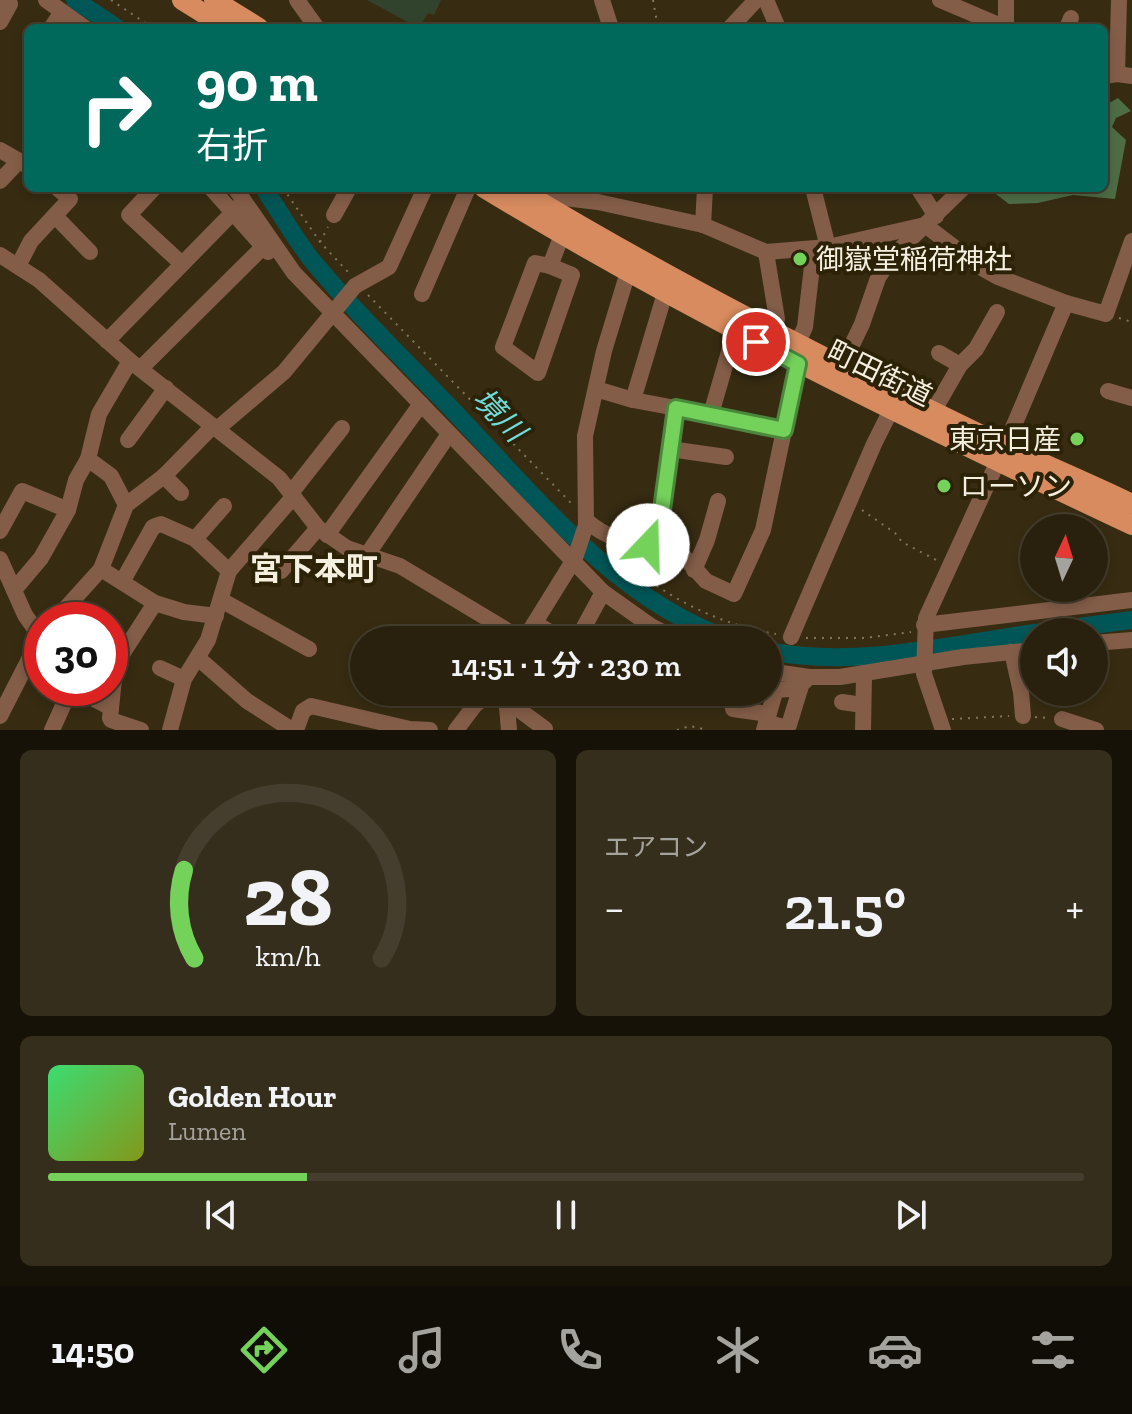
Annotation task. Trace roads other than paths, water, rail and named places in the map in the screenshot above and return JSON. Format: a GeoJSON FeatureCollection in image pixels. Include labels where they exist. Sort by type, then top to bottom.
{"type":"FeatureCollection","features":[{"type":"Feature","properties":{"kind":"main road"},"geometry":{"type":"LineString","coordinates":[[182,0],[209,7],[249,24]]}},
{"type":"Feature","properties":{"kind":"main road"},"geometry":{"type":"LineString","coordinates":[[209,7],[224,24]]}},
{"type":"Feature","properties":{"kind":"main road","name":"町田街道"},"geometry":{"type":"LineString","coordinates":[[501,192],[544,202],[562,235],[735,331],[798,354],[838,375],[891,410],[1132,504]]}},
{"type":"Feature","properties":{"kind":"main road","name":"町田街道"},"geometry":{"type":"LineString","coordinates":[[525,192],[773,331],[798,354]]}},
{"type":"Feature","properties":{"kind":"main road","name":"町田街道"},"geometry":{"type":"LineString","coordinates":[[838,375],[933,412],[1001,454],[1132,525]]}},
{"type":"Feature","properties":{"kind":"street"},"geometry":{"type":"LineString","coordinates":[[0,22],[10,4],[2,0]]}},
{"type":"Feature","properties":{"kind":"street"},"geometry":{"type":"LineString","coordinates":[[46,0],[79,24]]}},
{"type":"Feature","properties":{"kind":"street"},"geometry":{"type":"LineString","coordinates":[[297,0],[314,24]]}},
{"type":"Feature","properties":{"kind":"street"},"geometry":{"type":"LineString","coordinates":[[602,0],[610,24]]}},
{"type":"Feature","properties":{"kind":"street"},"geometry":{"type":"LineString","coordinates":[[734,24],[756,0]]}},
{"type":"Feature","properties":{"kind":"street"},"geometry":{"type":"LineString","coordinates":[[766,0],[776,24]]}},
{"type":"Feature","properties":{"kind":"street"},"geometry":{"type":"LineString","coordinates":[[940,0],[997,24]]}},
{"type":"Feature","properties":{"kind":"street"},"geometry":{"type":"LineString","coordinates":[[1006,0],[1006,24]]}},
{"type":"Feature","properties":{"kind":"street"},"geometry":{"type":"LineString","coordinates":[[1118,75],[1119,0]]}},
{"type":"Feature","properties":{"kind":"street"},"geometry":{"type":"LineString","coordinates":[[54,24],[62,12]]}},
{"type":"Feature","properties":{"kind":"street"},"geometry":{"type":"LineString","coordinates":[[0,150],[24,164],[0,181]]}},
{"type":"Feature","properties":{"kind":"street"},"geometry":{"type":"LineString","coordinates":[[18,266],[31,241],[70,199],[62,192]]}},
{"type":"Feature","properties":{"kind":"street"},"geometry":{"type":"LineString","coordinates":[[150,192],[129,215],[182,264]]}},
{"type":"Feature","properties":{"kind":"street"},"geometry":{"type":"LineString","coordinates":[[334,215],[347,192]]}},
{"type":"Feature","properties":{"kind":"street"},"geometry":{"type":"LineString","coordinates":[[71,602],[101,569],[126,505],[284,372],[357,285],[389,267],[423,192]]}},
{"type":"Feature","properties":{"kind":"street"},"geometry":{"type":"LineString","coordinates":[[422,294],[466,192]]}},
{"type":"Feature","properties":{"kind":"street"},"geometry":{"type":"LineString","coordinates":[[703,225],[705,192]]}},
{"type":"Feature","properties":{"kind":"street"},"geometry":{"type":"LineString","coordinates":[[590,525],[639,545],[676,548],[706,581],[734,594],[763,530],[821,248],[814,192]]}},
{"type":"Feature","properties":{"kind":"street"},"geometry":{"type":"LineString","coordinates":[[920,192],[931,220],[980,267],[1066,303],[1106,314],[1132,241]]}},
{"type":"Feature","properties":{"kind":"street"},"geometry":{"type":"LineString","coordinates":[[838,375],[862,324],[878,278],[891,258],[959,192]]}},
{"type":"Feature","properties":{"kind":"street"},"geometry":{"type":"LineString","coordinates":[[544,202],[600,195],[703,225],[766,252],[821,248],[931,220]]}},
{"type":"Feature","properties":{"kind":"street"},"geometry":{"type":"LineString","coordinates":[[107,341],[182,264],[237,200]]}},
{"type":"Feature","properties":{"kind":"street"},"geometry":{"type":"LineString","coordinates":[[237,200],[263,247],[334,311],[603,592],[651,626]]}},
{"type":"Feature","properties":{"kind":"street"},"geometry":{"type":"LineString","coordinates":[[237,200],[294,273]]}},
{"type":"Feature","properties":{"kind":"street"},"geometry":{"type":"LineString","coordinates":[[56,217],[90,252]]}},
{"type":"Feature","properties":{"kind":"street"},"geometry":{"type":"LineString","coordinates":[[550,266],[562,235]]}},
{"type":"Feature","properties":{"kind":"street"},"geometry":{"type":"LineString","coordinates":[[14,590],[41,558],[68,510],[76,480],[88,459],[99,414],[136,365],[263,247]]}},
{"type":"Feature","properties":{"kind":"street"},"geometry":{"type":"LineString","coordinates":[[766,252],[777,319],[773,331]]}},
{"type":"Feature","properties":{"kind":"street"},"geometry":{"type":"LineString","coordinates":[[0,255],[39,280],[136,365],[279,478],[322,531],[347,548],[400,566],[501,626]]}},
{"type":"Feature","properties":{"kind":"street"},"geometry":{"type":"LineString","coordinates":[[535,263],[550,266],[572,275],[538,373],[503,347],[535,263]]}},
{"type":"Feature","properties":{"kind":"street"},"geometry":{"type":"LineString","coordinates":[[533,626],[574,559],[590,525],[585,436],[628,272]]}},
{"type":"Feature","properties":{"kind":"street"},"geometry":{"type":"LineString","coordinates":[[633,400],[665,293]]}},
{"type":"Feature","properties":{"kind":"street"},"geometry":{"type":"LineString","coordinates":[[942,725],[923,664],[924,629],[1066,303]]}},
{"type":"Feature","properties":{"kind":"street"},"geometry":{"type":"LineString","coordinates":[[933,412],[960,365],[976,349],[997,312]]}},
{"type":"Feature","properties":{"kind":"street"},"geometry":{"type":"LineString","coordinates":[[711,414],[735,331]]}},
{"type":"Feature","properties":{"kind":"street"},"geometry":{"type":"LineString","coordinates":[[939,353],[960,365]]}},
{"type":"Feature","properties":{"kind":"street"},"geometry":{"type":"LineString","coordinates":[[128,440],[166,388]]}},
{"type":"Feature","properties":{"kind":"street"},"geometry":{"type":"LineString","coordinates":[[596,389],[633,400],[784,430]]}},
{"type":"Feature","properties":{"kind":"street"},"geometry":{"type":"LineString","coordinates":[[1108,391],[1132,398]]}},
{"type":"Feature","properties":{"kind":"street"},"geometry":{"type":"LineString","coordinates":[[281,571],[322,531],[421,404]]}},
{"type":"Feature","properties":{"kind":"street"},"geometry":{"type":"LineString","coordinates":[[653,544],[659,531],[676,408]]}},
{"type":"Feature","properties":{"kind":"street"},"geometry":{"type":"LineString","coordinates":[[791,637],[891,410]]}},
{"type":"Feature","properties":{"kind":"street"},"geometry":{"type":"LineString","coordinates":[[170,730],[184,679],[208,640],[229,571],[293,494],[342,428]]}},
{"type":"Feature","properties":{"kind":"street"},"geometry":{"type":"LineString","coordinates":[[367,555],[449,434]]}},
{"type":"Feature","properties":{"kind":"street"},"geometry":{"type":"LineString","coordinates":[[670,449],[726,457]]}},
{"type":"Feature","properties":{"kind":"street"},"geometry":{"type":"LineString","coordinates":[[88,459],[111,476],[126,505]]}},
{"type":"Feature","properties":{"kind":"street"},"geometry":{"type":"LineString","coordinates":[[164,476],[181,493]]}},
{"type":"Feature","properties":{"kind":"street"},"geometry":{"type":"LineString","coordinates":[[0,531],[22,491],[68,510]]}},
{"type":"Feature","properties":{"kind":"street"},"geometry":{"type":"LineString","coordinates":[[694,570],[707,540],[718,501]]}},
{"type":"Feature","properties":{"kind":"street"},"geometry":{"type":"LineString","coordinates":[[195,539],[224,506]]}},
{"type":"Feature","properties":{"kind":"street"},"geometry":{"type":"LineString","coordinates":[[122,582],[153,527],[161,524],[195,539],[229,571]]}},
{"type":"Feature","properties":{"kind":"street"},"geometry":{"type":"LineString","coordinates":[[0,559],[24,613]]}},
{"type":"Feature","properties":{"kind":"street"},"geometry":{"type":"LineString","coordinates":[[101,569],[155,603],[184,612],[218,608],[309,649]]}},
{"type":"Feature","properties":{"kind":"street"},"geometry":{"type":"LineString","coordinates":[[585,626],[603,592]]}},
{"type":"Feature","properties":{"kind":"street"},"geometry":{"type":"LineString","coordinates":[[924,629],[1132,600]]}},
{"type":"Feature","properties":{"kind":"street"},"geometry":{"type":"LineString","coordinates":[[141,730],[111,720],[115,669],[155,603]]}},
{"type":"Feature","properties":{"kind":"street"},"geometry":{"type":"LineString","coordinates":[[535,623],[540,626]]}},
{"type":"Feature","properties":{"kind":"street"},"geometry":{"type":"LineString","coordinates":[[1108,642],[1132,640]]}},
{"type":"Feature","properties":{"kind":"street"},"geometry":{"type":"LineString","coordinates":[[782,675],[805,681],[1020,651]]}},
{"type":"Feature","properties":{"kind":"street"},"geometry":{"type":"LineString","coordinates":[[1012,652],[1023,716]]}},
{"type":"Feature","properties":{"kind":"street"},"geometry":{"type":"LineString","coordinates":[[198,658],[247,701],[294,730],[303,711],[311,706],[364,723],[430,730]]}},
{"type":"Feature","properties":{"kind":"street"},"geometry":{"type":"LineString","coordinates":[[160,668],[184,679]]}},
{"type":"Feature","properties":{"kind":"street"},"geometry":{"type":"LineString","coordinates":[[0,716],[6,688],[24,673]]}},
{"type":"Feature","properties":{"kind":"street"},"geometry":{"type":"LineString","coordinates":[[863,730],[864,675]]}},
{"type":"Feature","properties":{"kind":"street"},"geometry":{"type":"LineString","coordinates":[[733,709],[786,728],[805,681]]}},
{"type":"Feature","properties":{"kind":"street"},"geometry":{"type":"LineString","coordinates":[[766,722],[776,689],[787,691],[805,681]]}},
{"type":"Feature","properties":{"kind":"street"},"geometry":{"type":"LineString","coordinates":[[842,702],[863,705]]}},
{"type":"Feature","properties":{"kind":"street"},"geometry":{"type":"LineString","coordinates":[[52,730],[63,706]]}},
{"type":"Feature","properties":{"kind":"street"},"geometry":{"type":"LineString","coordinates":[[107,706],[111,708]]}},
{"type":"Feature","properties":{"kind":"street"},"geometry":{"type":"LineString","coordinates":[[456,730],[474,706]]}},
{"type":"Feature","properties":{"kind":"street"},"geometry":{"type":"LineString","coordinates":[[504,706],[509,730]]}},
{"type":"Feature","properties":{"kind":"street"},"geometry":{"type":"LineString","coordinates":[[515,706],[545,729]]}},
{"type":"Feature","properties":{"kind":"street"},"geometry":{"type":"LineString","coordinates":[[1062,719],[1096,730]]}},
{"type":"Feature","properties":{"kind":"waterway","name":"境川"},"geometry":{"type":"LineString","coordinates":[[75,0],[111,24]]}},
{"type":"Feature","properties":{"kind":"waterway","name":"境川"},"geometry":{"type":"LineString","coordinates":[[267,192],[305,251],[329,280],[552,515],[617,575],[653,601],[697,626]]}},
{"type":"Feature","properties":{"kind":"waterway","name":"境川"},"geometry":{"type":"LineString","coordinates":[[1108,623],[1132,620]]}},
{"type":"Feature","properties":{"kind":"waterway","name":"境川"},"geometry":{"type":"LineString","coordinates":[[782,653],[868,656],[1020,635]]}},
{"type":"Feature","properties":{"kind":"place","name":"御嶽堂稲荷神社"},"geometry":{"type":"Point","coordinates":[800,259]}},
{"type":"Feature","properties":{"kind":"place","name":"東京日産"},"geometry":{"type":"Point","coordinates":[1077,439]}},
{"type":"Feature","properties":{"kind":"place","name":"ローソン"},"geometry":{"type":"Point","coordinates":[944,486]}},
{"type":"Feature","properties":{"kind":"district","name":"宮下本町"},"geometry":{"type":"Point","coordinates":[314,569]}}]}
